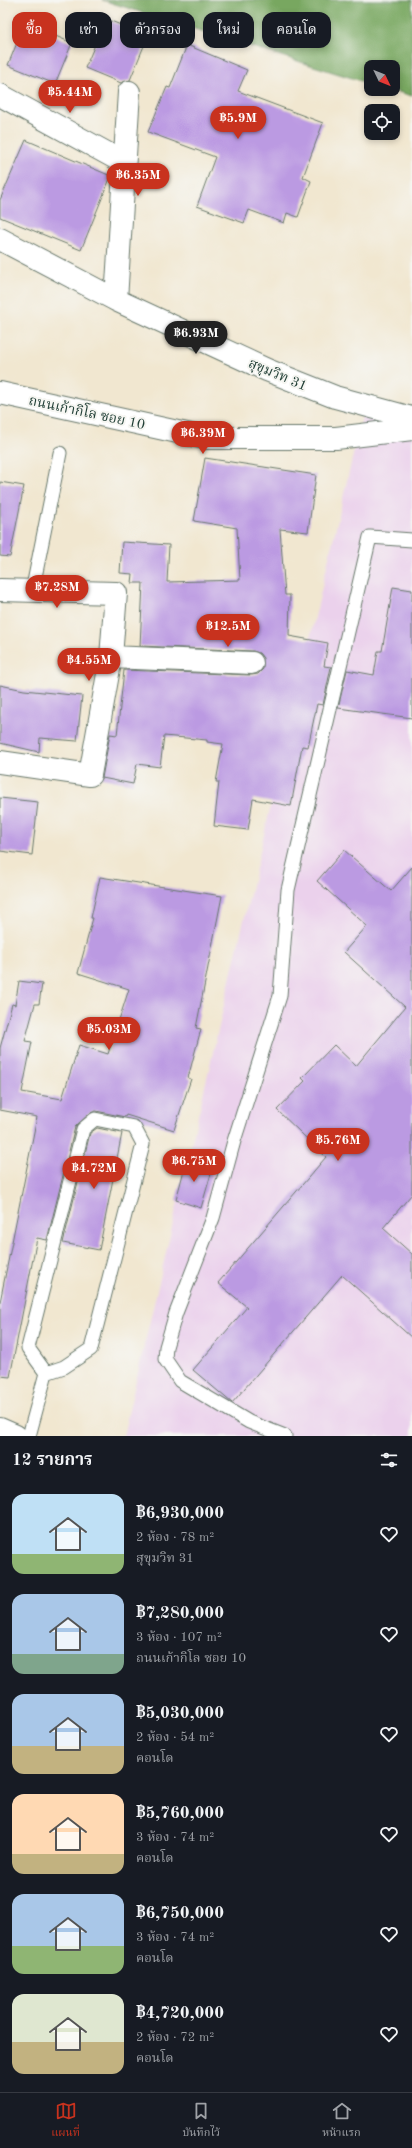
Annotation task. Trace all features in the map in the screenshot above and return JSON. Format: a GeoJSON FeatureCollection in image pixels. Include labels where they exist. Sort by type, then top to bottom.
{"type":"FeatureCollection","features":[{"type":"Feature","properties":{"kind":"street"},"geometry":{"type":"LineString","coordinates":[[116,300],[123,162],[129,92]]}},
{"type":"Feature","properties":{"kind":"street"},"geometry":{"type":"LineString","coordinates":[[0,95],[123,162]]}},
{"type":"Feature","properties":{"kind":"street","name":"สุขุมวิท 31"},"geometry":{"type":"LineString","coordinates":[[0,239],[116,300],[266,370],[322,392],[412,418]]}},
{"type":"Feature","properties":{"kind":"street","name":"ถนนเก้ากิโล ซอย 10"},"geometry":{"type":"LineString","coordinates":[[0,393],[204,438],[336,438],[412,429]]}},
{"type":"Feature","properties":{"kind":"street"},"geometry":{"type":"LineString","coordinates":[[0,590],[116,593],[111,657],[90,775],[0,762]]}},
{"type":"Feature","properties":{"kind":"street"},"geometry":{"type":"LineString","coordinates":[[111,657],[252,663]]}},
{"type":"Feature","properties":{"kind":"street"},"geometry":{"type":"LineString","coordinates":[[0,1429],[16,1436]]}},
{"type":"Feature","properties":{"kind":"lane"},"geometry":{"type":"LineString","coordinates":[[32,592],[60,453]]}},
{"type":"Feature","properties":{"kind":"lane"},"geometry":{"type":"LineString","coordinates":[[285,1436],[250,1422],[180,1381],[165,1359],[166,1347],[176,1314],[213,1218],[234,1141],[280,996],[288,890],[370,537],[412,540]]}},
{"type":"Feature","properties":{"kind":"lane"},"geometry":{"type":"LineString","coordinates":[[95,1119],[134,1128],[143,1144],[91,1349],[64,1367],[46,1373],[28,1348],[83,1129],[95,1119]]}},
{"type":"Feature","properties":{"kind":"lane"},"geometry":{"type":"LineString","coordinates":[[29,1436],[46,1373]]}},
{"type":"Feature","properties":{"kind":"shaded area"},"geometry":{"type":"Polygon","coordinates":[[[365,404],[412,420],[412,1436],[123,1436],[365,404]]]}},
{"type":"Feature","properties":{"kind":"green space"},"geometry":{"type":"Polygon","coordinates":[[[102,0],[412,0],[412,96],[400,92],[400,60],[364,60],[364,82],[254,47],[254,12],[203,12],[203,32],[195,29],[195,12],[140,12],[102,0]]]}},
{"type":"Feature","properties":{"kind":"building"},"geometry":{"type":"Polygon","coordinates":[[[112,21],[120,25],[120,48],[143,48],[130,80],[121,83],[85,68],[94,48],[112,48],[112,21]]]}},
{"type":"Feature","properties":{"kind":"building"},"geometry":{"type":"Polygon","coordinates":[[[57,37],[65,40],[65,48],[70,48],[55,84],[8,65],[15,48],[57,48],[57,37]]]}},
{"type":"Feature","properties":{"kind":"building"},"geometry":{"type":"Polygon","coordinates":[[[186,48],[194,48],[247,70],[238,91],[323,123],[303,177],[311,181],[298,217],[287,213],[284,223],[249,210],[244,223],[197,206],[215,157],[148,132],[167,87],[170,88],[186,48]]]}},
{"type":"Feature","properties":{"kind":"building"},"geometry":{"type":"Polygon","coordinates":[[[26,140],[111,176],[81,250],[0,217],[0,200],[26,140]]]}},
{"type":"Feature","properties":{"kind":"building"},"geometry":{"type":"Polygon","coordinates":[[[205,458],[316,475],[308,532],[280,529],[285,595],[290,595],[289,636],[328,643],[324,666],[331,667],[323,705],[317,704],[308,747],[302,746],[291,806],[253,799],[248,830],[214,826],[219,782],[216,782],[223,744],[207,742],[207,740],[164,736],[160,767],[137,764],[133,784],[102,778],[110,734],[117,735],[124,670],[251,675],[258,674],[263,669],[263,658],[259,653],[253,651],[140,646],[143,583],[132,583],[133,574],[120,573],[122,542],[169,545],[167,582],[240,580],[237,528],[194,521],[205,458]]]}},
{"type":"Feature","properties":{"kind":"building"},"geometry":{"type":"Polygon","coordinates":[[[0,482],[24,486],[10,557],[0,556],[0,482]]]}},
{"type":"Feature","properties":{"kind":"building"},"geometry":{"type":"Polygon","coordinates":[[[393,587],[412,590],[412,718],[338,708],[347,670],[374,675],[378,651],[382,651],[393,587]]]}},
{"type":"Feature","properties":{"kind":"building"},"geometry":{"type":"Polygon","coordinates":[[[0,685],[24,690],[82,696],[77,741],[40,738],[39,752],[0,743],[0,685]]]}},
{"type":"Feature","properties":{"kind":"building"},"geometry":{"type":"Polygon","coordinates":[[[0,798],[38,802],[32,855],[0,851],[0,798]]]}},
{"type":"Feature","properties":{"kind":"building"},"geometry":{"type":"Polygon","coordinates":[[[344,850],[391,891],[412,867],[412,1194],[383,1228],[412,1254],[412,1338],[342,1275],[232,1403],[193,1370],[247,1307],[218,1283],[326,1157],[277,1110],[305,1081],[302,1078],[334,1045],[356,1066],[405,1007],[344,952],[367,926],[317,881],[344,850]]]}},
{"type":"Feature","properties":{"kind":"building"},"geometry":{"type":"Polygon","coordinates":[[[100,877],[222,896],[196,1028],[201,1029],[188,1078],[191,1079],[174,1130],[126,1115],[125,1117],[96,1111],[90,1113],[75,1127],[47,1240],[37,1238],[10,1377],[0,1376],[0,1302],[37,1117],[0,1110],[0,1048],[12,1004],[15,1005],[19,981],[42,984],[39,1004],[35,1004],[25,1041],[32,1042],[22,1092],[62,1099],[79,1045],[108,1054],[129,989],[78,973],[93,918],[91,918],[100,877]]]}},
{"type":"Feature","properties":{"kind":"building"},"geometry":{"type":"Polygon","coordinates":[[[97,1128],[122,1133],[99,1250],[63,1243],[90,1133],[97,1128]]]}},
{"type":"Feature","properties":{"kind":"building"},"geometry":{"type":"Polygon","coordinates":[[[187,1159],[213,1167],[201,1208],[176,1200],[187,1159]]]}}]}
